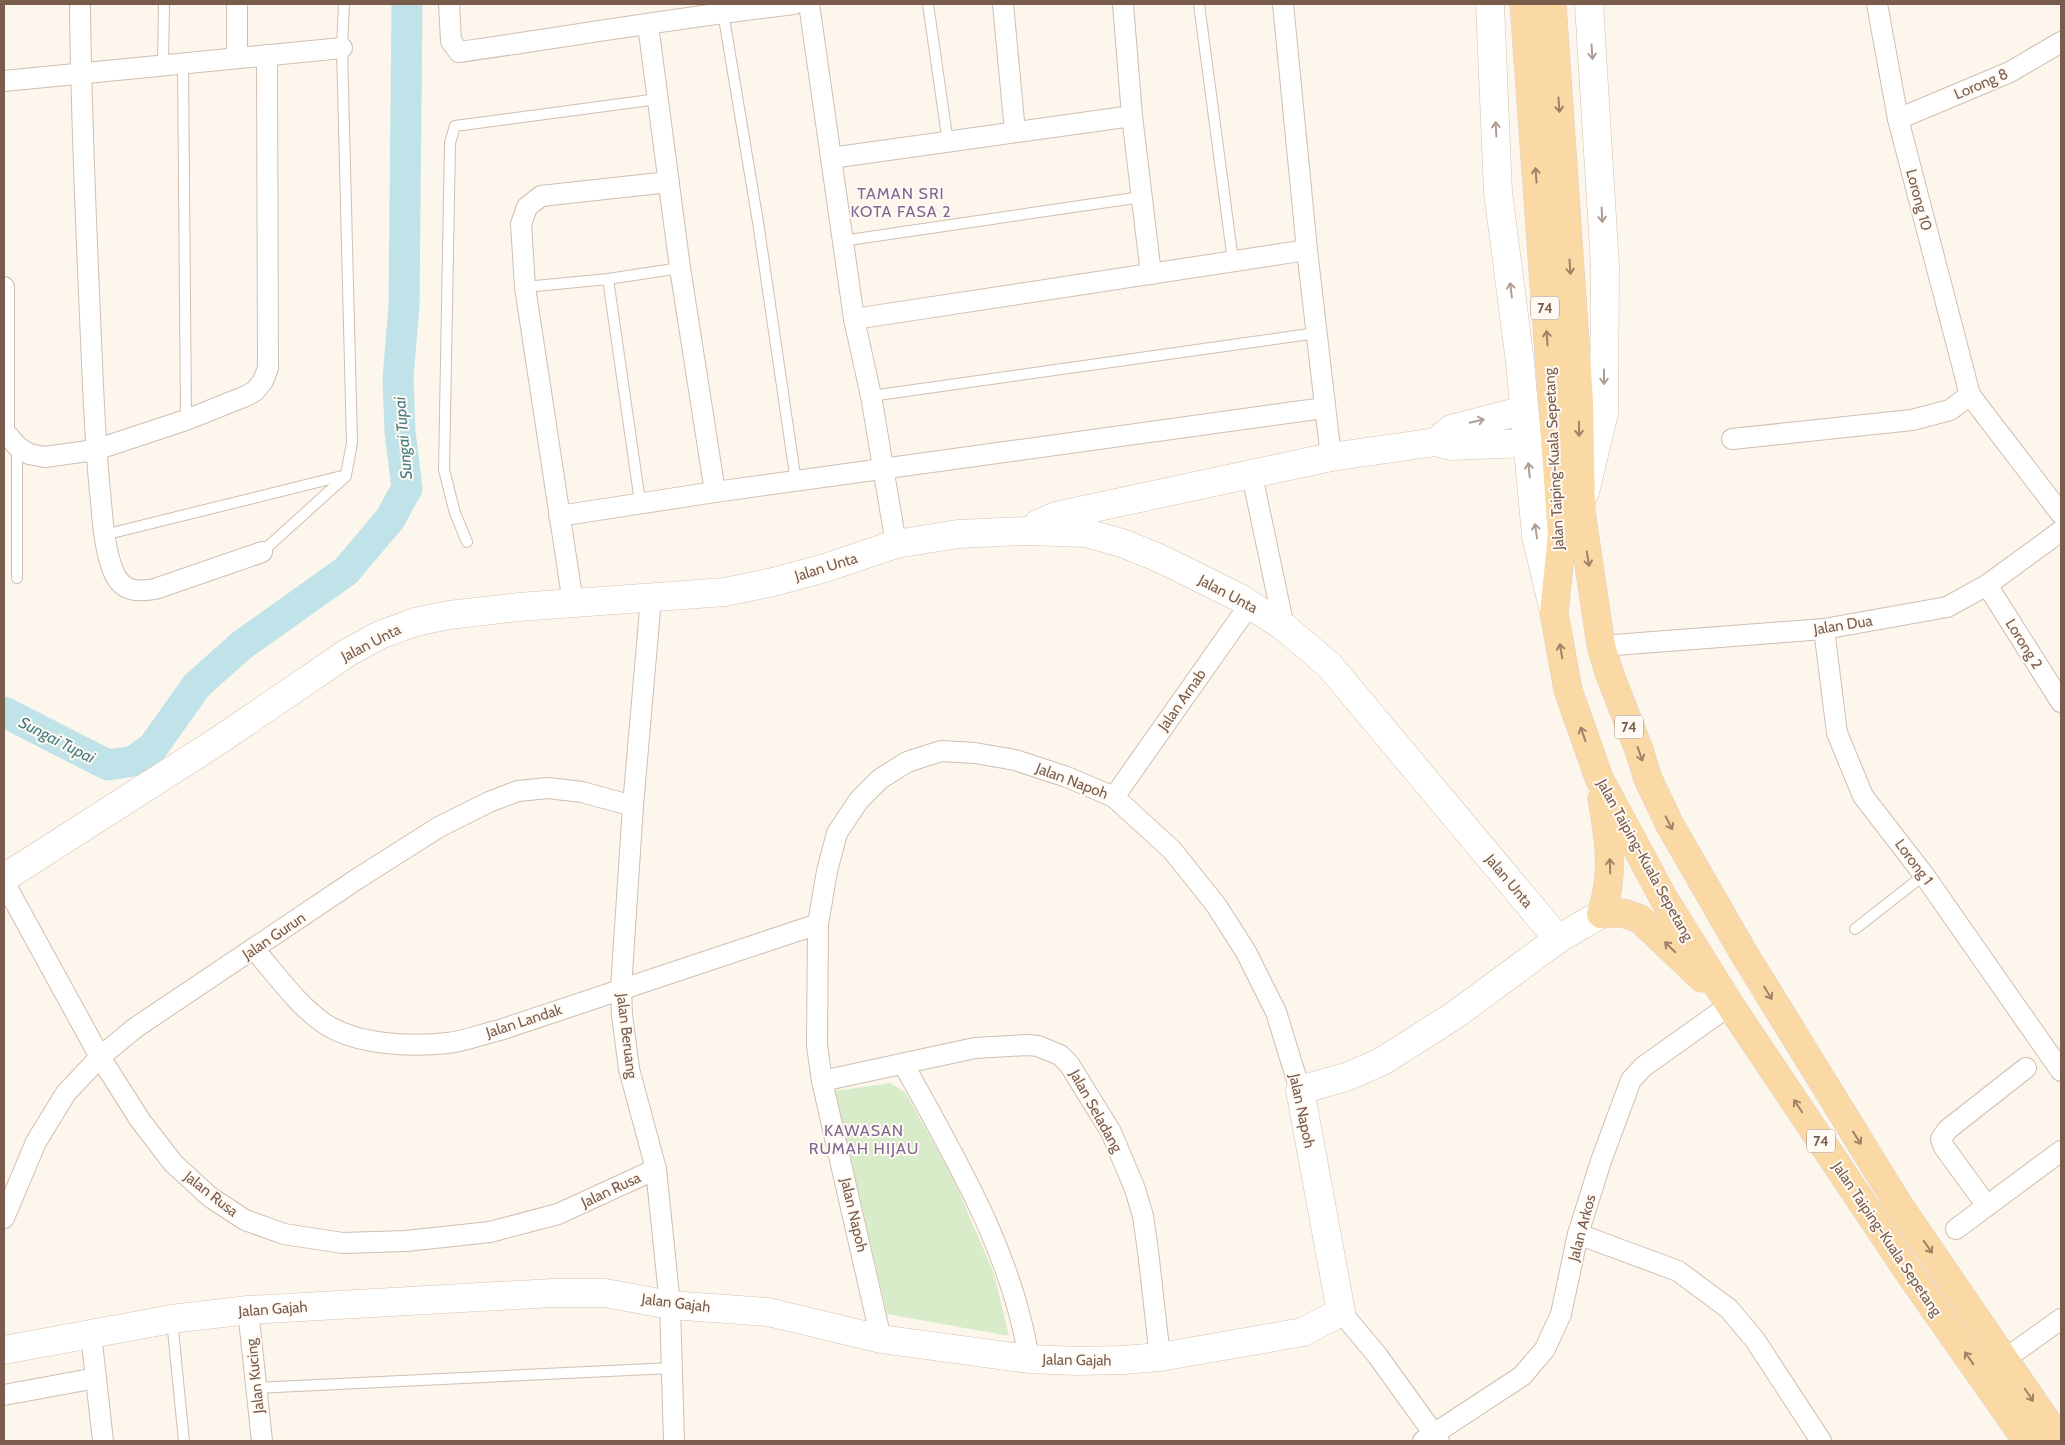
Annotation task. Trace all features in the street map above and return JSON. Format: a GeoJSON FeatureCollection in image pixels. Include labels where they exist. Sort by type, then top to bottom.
{"type":"FeatureCollection","features":[{"type":"Feature","properties":{"kind":"main road"},"geometry":{"type":"LineString","coordinates":[[1490,4],[1498,192],[1520,362],[1536,536],[1554,613]]}},
{"type":"Feature","properties":{"kind":"main road","name":"Jalan Taiping-Kuala Sepetang"},"geometry":{"type":"LineString","coordinates":[[1524,4],[1562,535],[1554,613],[1568,690],[1599,778],[1664,899],[1730,1005],[1912,1278],[2027,1441]]}},
{"type":"Feature","properties":{"kind":"main road","name":"Jalan Taiping-Kuala Sepetang"},"geometry":{"type":"LineString","coordinates":[[1552,4],[1579,401],[1581,511],[1601,646],[1610,675],[1648,779],[1694,869],[1900,1207],[2060,1441]]}},
{"type":"Feature","properties":{"kind":"main road"},"geometry":{"type":"LineString","coordinates":[[1581,511],[1604,413],[1604,267],[1589,4]]}},
{"type":"Feature","properties":{"kind":"main road"},"geometry":{"type":"LineString","coordinates":[[1436,442],[1451,429],[1524,410]]}},
{"type":"Feature","properties":{"kind":"main road"},"geometry":{"type":"LineString","coordinates":[[1026,531],[1056,516],[1331,457],[1436,442],[1451,446],[1526,443]]}},
{"type":"Feature","properties":{"kind":"main road"},"geometry":{"type":"LineString","coordinates":[[1086,533],[1103,520],[1137,500]]}},
{"type":"Feature","properties":{"kind":"main road","name":"Jalan Unta"},"geometry":{"type":"LineString","coordinates":[[4,880],[218,741],[347,653],[380,634],[415,622],[449,615],[573,603],[725,592],[773,582],[896,544],[958,534],[1026,531],[1086,533],[1159,558],[1250,604],[1284,627],[1329,665],[1558,939]]}},
{"type":"Feature","properties":{"kind":"main road"},"geometry":{"type":"LineString","coordinates":[[1599,778],[1607,825],[1610,878],[1608,896],[1601,914]]}},
{"type":"Feature","properties":{"kind":"main road"},"geometry":{"type":"LineString","coordinates":[[1617,813],[1626,818],[1639,816],[1645,804],[1648,779]]}},
{"type":"Feature","properties":{"kind":"main road"},"geometry":{"type":"LineString","coordinates":[[1300,1090],[1346,1077],[1381,1062],[1455,1015],[1558,939],[1601,914],[1622,913],[1640,919],[1730,1005]]}},
{"type":"Feature","properties":{"kind":"main road","name":"Jalan Napoh"},"geometry":{"type":"LineString","coordinates":[[1300,1090],[1341,1312]]}},
{"type":"Feature","properties":{"kind":"main road","name":"Jalan Gajah"},"geometry":{"type":"LineString","coordinates":[[4,1350],[172,1319],[248,1310],[553,1293],[605,1293],[670,1305],[768,1312],[881,1339],[1030,1359],[1123,1360],[1160,1357],[1303,1332],[1341,1312]]}},
{"type":"Feature","properties":{"kind":"street"},"geometry":{"type":"LineString","coordinates":[[80,4],[95,450],[104,535],[114,572],[127,589],[138,592],[155,589],[262,552]]}},
{"type":"Feature","properties":{"kind":"street"},"geometry":{"type":"LineString","coordinates":[[237,4],[237,58]]}},
{"type":"Feature","properties":{"kind":"street"},"geometry":{"type":"LineString","coordinates":[[449,4],[451,41],[459,52],[648,25],[723,12],[794,4]]}},
{"type":"Feature","properties":{"kind":"street"},"geometry":{"type":"LineString","coordinates":[[809,4],[854,319],[871,396],[896,544]]}},
{"type":"Feature","properties":{"kind":"street"},"geometry":{"type":"LineString","coordinates":[[1003,4],[1015,132]]}},
{"type":"Feature","properties":{"kind":"street"},"geometry":{"type":"LineString","coordinates":[[1123,4],[1132,116],[1151,274]]}},
{"type":"Feature","properties":{"kind":"street"},"geometry":{"type":"LineString","coordinates":[[1283,4],[1307,250],[1331,457]]}},
{"type":"Feature","properties":{"kind":"street","name":"Lorong 10"},"geometry":{"type":"LineString","coordinates":[[1877,4],[1898,120],[1970,395],[2061,514]]}},
{"type":"Feature","properties":{"kind":"street"},"geometry":{"type":"LineString","coordinates":[[648,25],[680,268],[715,492]]}},
{"type":"Feature","properties":{"kind":"street","name":"Lorong 8"},"geometry":{"type":"LineString","coordinates":[[1898,120],[2010,72],[2061,42]]}},
{"type":"Feature","properties":{"kind":"street"},"geometry":{"type":"LineString","coordinates":[[4,81],[342,48]]}},
{"type":"Feature","properties":{"kind":"street"},"geometry":{"type":"LineString","coordinates":[[4,287],[8,436],[29,454],[45,457],[95,450],[186,420],[255,391],[263,381],[268,368],[267,55]]}},
{"type":"Feature","properties":{"kind":"street"},"geometry":{"type":"LineString","coordinates":[[831,158],[1132,116]]}},
{"type":"Feature","properties":{"kind":"street"},"geometry":{"type":"LineString","coordinates":[[573,603],[525,286],[521,224],[527,207],[541,196],[669,182]]}},
{"type":"Feature","properties":{"kind":"street"},"geometry":{"type":"LineString","coordinates":[[854,319],[1307,250]]}},
{"type":"Feature","properties":{"kind":"street"},"geometry":{"type":"LineString","coordinates":[[1732,439],[1912,420],[1950,410],[1970,395]]}},
{"type":"Feature","properties":{"kind":"street"},"geometry":{"type":"LineString","coordinates":[[559,516],[640,502],[1324,408]]}},
{"type":"Feature","properties":{"kind":"street"},"geometry":{"type":"LineString","coordinates":[[1252,475],[1284,627]]}},
{"type":"Feature","properties":{"kind":"street","name":"Jalan Dua"},"geometry":{"type":"LineString","coordinates":[[1601,646],[1824,629],[1947,607],[1987,585],[2061,532]]}},
{"type":"Feature","properties":{"kind":"street","name":"Lorong 2"},"geometry":{"type":"LineString","coordinates":[[1987,585],[2061,702]]}},
{"type":"Feature","properties":{"kind":"street","name":"Jalan Beruang"},"geometry":{"type":"LineString","coordinates":[[651,598],[633,806],[621,988],[622,1015],[629,1068],[656,1169],[670,1305],[674,1441]]}},
{"type":"Feature","properties":{"kind":"street","name":"Jalan Arnab"},"geometry":{"type":"LineString","coordinates":[[1114,797],[1250,604]]}},
{"type":"Feature","properties":{"kind":"street","name":"Lorong 1"},"geometry":{"type":"LineString","coordinates":[[1824,629],[1836,733],[1863,796],[1924,875],[2061,1071]]}},
{"type":"Feature","properties":{"kind":"street","name":"Jalan Napoh"},"geometry":{"type":"LineString","coordinates":[[881,1339],[864,1257],[822,1081],[817,1045],[818,924],[827,871],[837,833],[859,800],[880,779],[907,762],[941,751],[975,753],[1015,760],[1067,777],[1114,797],[1172,850],[1216,905],[1246,952],[1276,1012],[1300,1090]]}},
{"type":"Feature","properties":{"kind":"street","name":"Jalan Gurun"},"geometry":{"type":"LineString","coordinates":[[4,1218],[41,1134],[66,1092],[100,1057],[135,1028],[357,879],[439,827],[489,802],[518,791],[548,788],[582,792],[633,806]]}},
{"type":"Feature","properties":{"kind":"street","name":"Jalan Rusa"},"geometry":{"type":"LineString","coordinates":[[4,880],[100,1057],[140,1120],[173,1163],[210,1197],[245,1220],[284,1234],[343,1243],[406,1241],[490,1232],[558,1214],[656,1169]]}},
{"type":"Feature","properties":{"kind":"street","name":"Jalan Landak"},"geometry":{"type":"LineString","coordinates":[[254,949],[295,997],[324,1023],[345,1034],[377,1041],[418,1045],[450,1043],[500,1030],[621,988],[818,924]]}},
{"type":"Feature","properties":{"kind":"street","name":"Jalan Arkos"},"geometry":{"type":"LineString","coordinates":[[1432,1439],[1522,1376],[1545,1349],[1561,1314],[1578,1234],[1601,1161],[1631,1080],[1643,1067],[1730,1005]]}},
{"type":"Feature","properties":{"kind":"street","name":"Jalan Seladang"},"geometry":{"type":"LineString","coordinates":[[822,1081],[904,1065],[975,1048],[1027,1045],[1049,1049],[1060,1055],[1069,1064],[1111,1132],[1135,1189],[1143,1216],[1160,1357]]}},
{"type":"Feature","properties":{"kind":"street"},"geometry":{"type":"LineString","coordinates":[[904,1065],[984,1216],[1007,1270],[1026,1336],[1030,1359]]}},
{"type":"Feature","properties":{"kind":"street"},"geometry":{"type":"LineString","coordinates":[[1987,1206],[1944,1148],[1941,1139],[1947,1130],[2026,1068]]}},
{"type":"Feature","properties":{"kind":"street"},"geometry":{"type":"LineString","coordinates":[[1956,1229],[2061,1151]]}},
{"type":"Feature","properties":{"kind":"street"},"geometry":{"type":"LineString","coordinates":[[1578,1234],[1678,1271],[1729,1309],[1755,1340],[1821,1441]]}},
{"type":"Feature","properties":{"kind":"street","name":"Jalan Kucing"},"geometry":{"type":"LineString","coordinates":[[248,1310],[262,1441]]}},
{"type":"Feature","properties":{"kind":"street","name":"Jalan Napoh"},"geometry":{"type":"LineString","coordinates":[[1341,1312],[1377,1355],[1432,1439]]}},
{"type":"Feature","properties":{"kind":"street"},"geometry":{"type":"LineString","coordinates":[[2005,1359],[2061,1319]]}},
{"type":"Feature","properties":{"kind":"street"},"geometry":{"type":"LineString","coordinates":[[91,1334],[102,1441]]}},
{"type":"Feature","properties":{"kind":"street"},"geometry":{"type":"LineString","coordinates":[[4,1395],[96,1378]]}},
{"type":"Feature","properties":{"kind":"lane"},"geometry":{"type":"LineString","coordinates":[[163,64],[164,4]]}},
{"type":"Feature","properties":{"kind":"lane"},"geometry":{"type":"LineString","coordinates":[[262,552],[346,475],[352,443],[342,48],[344,4]]}},
{"type":"Feature","properties":{"kind":"lane"},"geometry":{"type":"LineString","coordinates":[[928,4],[948,143]]}},
{"type":"Feature","properties":{"kind":"lane"},"geometry":{"type":"LineString","coordinates":[[1199,4],[1232,262]]}},
{"type":"Feature","properties":{"kind":"lane"},"geometry":{"type":"LineString","coordinates":[[723,12],[759,232],[796,482]]}},
{"type":"Feature","properties":{"kind":"lane"},"geometry":{"type":"LineString","coordinates":[[184,63],[186,420]]}},
{"type":"Feature","properties":{"kind":"lane"},"geometry":{"type":"LineString","coordinates":[[467,542],[455,513],[444,470],[450,143],[455,126],[658,99]]}},
{"type":"Feature","properties":{"kind":"lane"},"geometry":{"type":"LineString","coordinates":[[842,241],[1141,198]]}},
{"type":"Feature","properties":{"kind":"lane"},"geometry":{"type":"LineString","coordinates":[[525,286],[608,278],[680,268]]}},
{"type":"Feature","properties":{"kind":"lane"},"geometry":{"type":"LineString","coordinates":[[608,278],[640,502]]}},
{"type":"Feature","properties":{"kind":"lane"},"geometry":{"type":"LineString","coordinates":[[871,396],[1317,333]]}},
{"type":"Feature","properties":{"kind":"lane"},"geometry":{"type":"LineString","coordinates":[[8,436],[17,578]]}},
{"type":"Feature","properties":{"kind":"lane"},"geometry":{"type":"LineString","coordinates":[[104,535],[346,475]]}},
{"type":"Feature","properties":{"kind":"lane"},"geometry":{"type":"LineString","coordinates":[[1855,929],[1924,875]]}},
{"type":"Feature","properties":{"kind":"lane"},"geometry":{"type":"LineString","coordinates":[[172,1319],[184,1441]]}},
{"type":"Feature","properties":{"kind":"lane"},"geometry":{"type":"LineString","coordinates":[[256,1388],[672,1368]]}},
{"type":"Feature","properties":{"kind":"green space"},"geometry":{"type":"Polygon","coordinates":[[[890,1083],[905,1092],[953,1178],[994,1274],[1009,1336],[887,1314],[835,1091],[890,1083]]]}},
{"type":"Feature","properties":{"kind":"waterway","name":"Sungai Tupai"},"geometry":{"type":"LineString","coordinates":[[4,712],[108,765],[134,761],[153,747],[197,685],[242,645],[346,571],[390,519],[407,488],[400,432],[398,378],[404,306],[407,4]]}},
{"type":"Feature","properties":{"kind":"district","name":"TAMAN SRI KOTA FASA 2"},"geometry":{"type":"Point","coordinates":[901,202]}},
{"type":"Feature","properties":{"kind":"district","name":"KAWASAN RUMAH HIJAU"},"geometry":{"type":"Point","coordinates":[864,1139]}}]}
